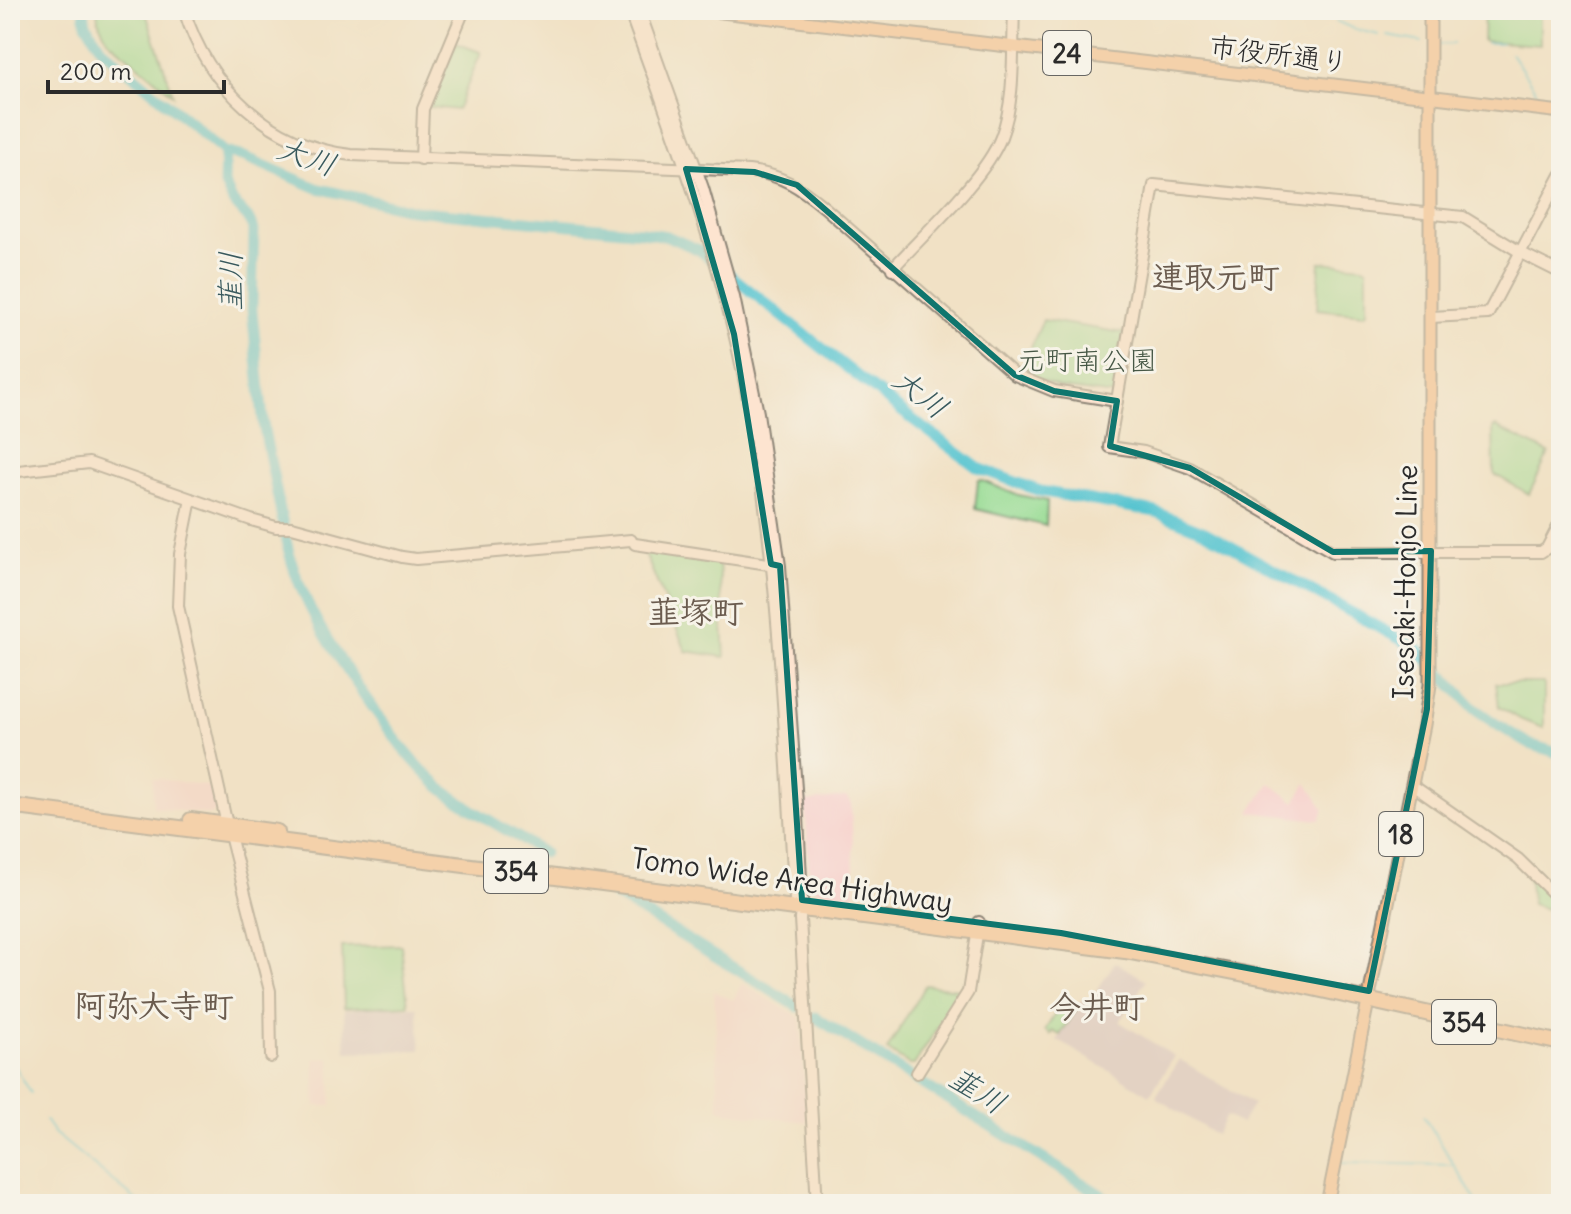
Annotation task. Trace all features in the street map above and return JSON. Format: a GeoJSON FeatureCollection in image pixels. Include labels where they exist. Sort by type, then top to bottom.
{"type":"FeatureCollection","features":[{"type":"Feature","properties":{"kind":"highway","name":"Tomo Wide Area Highway"},"geometry":{"type":"LineString","coordinates":[[10,799],[230,830]]}},
{"type":"Feature","properties":{"kind":"highway","name":"Tomo Wide Area Highway"},"geometry":{"type":"LineString","coordinates":[[10,806],[481,860],[1200,956],[1561,1043]]}},
{"type":"Feature","properties":{"kind":"highway","name":"Tomo Wide Area Highway"},"geometry":{"type":"LineString","coordinates":[[1368,996],[1561,1033]]}},
{"type":"Feature","properties":{"kind":"main road","name":"市役所通り"},"geometry":{"type":"LineString","coordinates":[[705,10],[1561,112]]}},
{"type":"Feature","properties":{"kind":"main road","name":"Isesaki-Honjo Line"},"geometry":{"type":"LineString","coordinates":[[1327,1204],[1427,709],[1431,668],[1430,10]]}},
{"type":"Feature","properties":{"kind":"street"},"geometry":{"type":"LineString","coordinates":[[184,10],[199,50],[235,100],[273,129],[295,140],[334,153],[755,172],[791,181],[996,361],[1022,379],[1054,391],[1117,401]]}},
{"type":"Feature","properties":{"kind":"street"},"geometry":{"type":"LineString","coordinates":[[421,159],[423,109],[464,10]]}},
{"type":"Feature","properties":{"kind":"street"},"geometry":{"type":"LineString","coordinates":[[629,10],[692,170],[734,334],[776,565]]}},
{"type":"Feature","properties":{"kind":"street"},"geometry":{"type":"LineString","coordinates":[[639,10],[723,259],[758,413],[776,565],[817,1204]]}},
{"type":"Feature","properties":{"kind":"street"},"geometry":{"type":"LineString","coordinates":[[892,269],[968,185],[996,148],[1009,106],[1014,10]]}},
{"type":"Feature","properties":{"kind":"street"},"geometry":{"type":"LineString","coordinates":[[1431,317],[1486,316],[1561,175]]}},
{"type":"Feature","properties":{"kind":"street"},"geometry":{"type":"LineString","coordinates":[[1561,273],[1466,218],[1154,185],[1109,447],[1144,452],[1190,468],[1333,552],[1541,552],[1547,548],[1561,521]]}},
{"type":"Feature","properties":{"kind":"street"},"geometry":{"type":"LineString","coordinates":[[10,472],[89,463],[264,523],[292,527],[409,558],[633,542],[776,565]]}},
{"type":"Feature","properties":{"kind":"street"},"geometry":{"type":"LineString","coordinates":[[191,499],[179,563],[178,606],[270,991],[271,1057]]}},
{"type":"Feature","properties":{"kind":"street"},"geometry":{"type":"LineString","coordinates":[[1412,785],[1518,859],[1561,901]]}},
{"type":"Feature","properties":{"kind":"street"},"geometry":{"type":"LineString","coordinates":[[917,1073],[968,992],[978,926]]}},
{"type":"Feature","properties":{"kind":"highlighted area"},"geometry":{"type":"Polygon","coordinates":[[[686,169],[755,172],[797,185],[1015,375],[1054,391],[1117,401],[1110,446],[1190,468],[1333,552],[1431,551],[1427,709],[1369,991],[1061,933],[802,900],[780,566],[771,564],[734,334],[686,169]]]}},
{"type":"Feature","properties":{"kind":"shaded area"},"geometry":{"type":"Polygon","coordinates":[[[153,778],[214,787],[219,807],[211,815],[153,807],[153,778]]]}},
{"type":"Feature","properties":{"kind":"shaded area"},"geometry":{"type":"Polygon","coordinates":[[[1270,783],[1295,802],[1307,783],[1324,809],[1320,820],[1250,812],[1270,783]]]}},
{"type":"Feature","properties":{"kind":"shaded area"},"geometry":{"type":"Polygon","coordinates":[[[846,797],[851,802],[855,895],[817,890],[810,883],[805,802],[846,797]]]}},
{"type":"Feature","properties":{"kind":"shaded area"},"geometry":{"type":"Polygon","coordinates":[[[1115,962],[1146,980],[1120,1022],[1174,1056],[1150,1095],[1057,1040],[1082,999],[1089,1003],[1115,962]]]}},
{"type":"Feature","properties":{"kind":"shaded area"},"geometry":{"type":"Polygon","coordinates":[[[742,984],[800,1018],[807,1122],[727,1112],[719,1108],[714,991],[733,1000],[742,984]]]}},
{"type":"Feature","properties":{"kind":"shaded area"},"geometry":{"type":"Polygon","coordinates":[[[417,1007],[421,1050],[346,1052],[344,1010],[417,1007]]]}},
{"type":"Feature","properties":{"kind":"shaded area"},"geometry":{"type":"Polygon","coordinates":[[[330,1058],[332,1106],[316,1106],[314,1059],[330,1058]]]}},
{"type":"Feature","properties":{"kind":"shaded area"},"geometry":{"type":"Polygon","coordinates":[[[1179,1059],[1253,1104],[1241,1124],[1226,1116],[1216,1135],[1158,1099],[1156,1096],[1179,1059]]]}},
{"type":"Feature","properties":{"kind":"green space"},"geometry":{"type":"Polygon","coordinates":[[[97,10],[145,10],[173,94],[107,39],[97,10]]]}},
{"type":"Feature","properties":{"kind":"green space"},"geometry":{"type":"Polygon","coordinates":[[[1484,10],[1540,10],[1540,45],[1483,41],[1484,10]]]}},
{"type":"Feature","properties":{"kind":"green space"},"geometry":{"type":"Polygon","coordinates":[[[456,43],[480,52],[458,108],[429,107],[456,43]]]}},
{"type":"Feature","properties":{"kind":"green space"},"geometry":{"type":"Polygon","coordinates":[[[1320,262],[1367,269],[1365,314],[1317,309],[1320,262]]]}},
{"type":"Feature","properties":{"kind":"green space","name":"元町南公園"},"geometry":{"type":"Polygon","coordinates":[[[1043,320],[1124,333],[1114,395],[1061,388],[1020,372],[1043,320]]]}},
{"type":"Feature","properties":{"kind":"green space"},"geometry":{"type":"Polygon","coordinates":[[[1493,428],[1549,453],[1529,494],[1494,474],[1493,428]]]}},
{"type":"Feature","properties":{"kind":"green space"},"geometry":{"type":"Polygon","coordinates":[[[978,481],[1014,494],[1047,501],[1046,526],[975,509],[978,481]]]}},
{"type":"Feature","properties":{"kind":"green space"},"geometry":{"type":"Polygon","coordinates":[[[643,549],[719,561],[725,657],[686,651],[643,549]]]}},
{"type":"Feature","properties":{"kind":"green space"},"geometry":{"type":"Polygon","coordinates":[[[1496,683],[1544,683],[1544,728],[1499,707],[1496,683]]]}},
{"type":"Feature","properties":{"kind":"green space"},"geometry":{"type":"Polygon","coordinates":[[[1527,871],[1561,907],[1561,914],[1532,904],[1527,871]]]}},
{"type":"Feature","properties":{"kind":"green space"},"geometry":{"type":"Polygon","coordinates":[[[401,945],[408,1005],[344,1008],[342,947],[401,945]]]}},
{"type":"Feature","properties":{"kind":"green space"},"geometry":{"type":"Polygon","coordinates":[[[925,985],[958,989],[960,992],[914,1065],[910,1065],[887,1050],[925,985]]]}},
{"type":"Feature","properties":{"kind":"green space"},"geometry":{"type":"Polygon","coordinates":[[[1063,1002],[1076,1010],[1060,1035],[1052,1031],[1050,1035],[1045,1030],[1063,1002]]]}},
{"type":"Feature","properties":{"kind":"waterway","name":"大川"},"geometry":{"type":"LineString","coordinates":[[84,10],[86,23],[101,48],[225,152],[245,157],[317,188],[412,210],[642,232],[667,236],[699,250],[978,468],[1040,491],[1156,512],[1205,532],[1418,649],[1475,709],[1529,744],[1561,754]]}},
{"type":"Feature","properties":{"kind":"waterway"},"geometry":{"type":"LineString","coordinates":[[1320,10],[1327,15]]}},
{"type":"Feature","properties":{"kind":"waterway"},"geometry":{"type":"LineString","coordinates":[[1336,21],[1379,35]]}},
{"type":"Feature","properties":{"kind":"waterway"},"geometry":{"type":"LineString","coordinates":[[1388,36],[1422,42]]}},
{"type":"Feature","properties":{"kind":"waterway"},"geometry":{"type":"LineString","coordinates":[[1486,43],[1501,43]]}},
{"type":"Feature","properties":{"kind":"waterway"},"geometry":{"type":"LineString","coordinates":[[1438,44],[1453,44]]}},
{"type":"Feature","properties":{"kind":"waterway"},"geometry":{"type":"LineString","coordinates":[[1511,53],[1538,94]]}},
{"type":"Feature","properties":{"kind":"waterway","name":"韮川"},"geometry":{"type":"LineString","coordinates":[[225,152],[224,183],[233,202],[254,230],[252,310],[264,429],[283,524]]}},
{"type":"Feature","properties":{"kind":"waterway","name":"韮川"},"geometry":{"type":"LineString","coordinates":[[284,529],[296,576],[315,618],[352,678],[400,745],[440,787],[544,853]]}},
{"type":"Feature","properties":{"kind":"waterway","name":"韮川"},"geometry":{"type":"LineString","coordinates":[[613,894],[798,1007]]}},
{"type":"Feature","properties":{"kind":"waterway","name":"韮川"},"geometry":{"type":"LineString","coordinates":[[815,1017],[1116,1204]]}},
{"type":"Feature","properties":{"kind":"waterway"},"geometry":{"type":"LineString","coordinates":[[10,1058],[31,1093]]}},
{"type":"Feature","properties":{"kind":"waterway"},"geometry":{"type":"LineString","coordinates":[[1424,1116],[1478,1204]]}},
{"type":"Feature","properties":{"kind":"waterway"},"geometry":{"type":"LineString","coordinates":[[45,1120],[54,1133],[141,1204]]}},
{"type":"Feature","properties":{"kind":"waterway"},"geometry":{"type":"LineString","coordinates":[[1342,1163],[1454,1165]]}},
{"type":"Feature","properties":{"kind":"district","name":"連取元町"},"geometry":{"type":"Point","coordinates":[1216,276]}},
{"type":"Feature","properties":{"kind":"district","name":"韮塚町"},"geometry":{"type":"Point","coordinates":[696,611]}},
{"type":"Feature","properties":{"kind":"district","name":"阿弥大寺町"},"geometry":{"type":"Point","coordinates":[154,1005]}},
{"type":"Feature","properties":{"kind":"district","name":"今井町"},"geometry":{"type":"Point","coordinates":[1097,1006]}}]}
